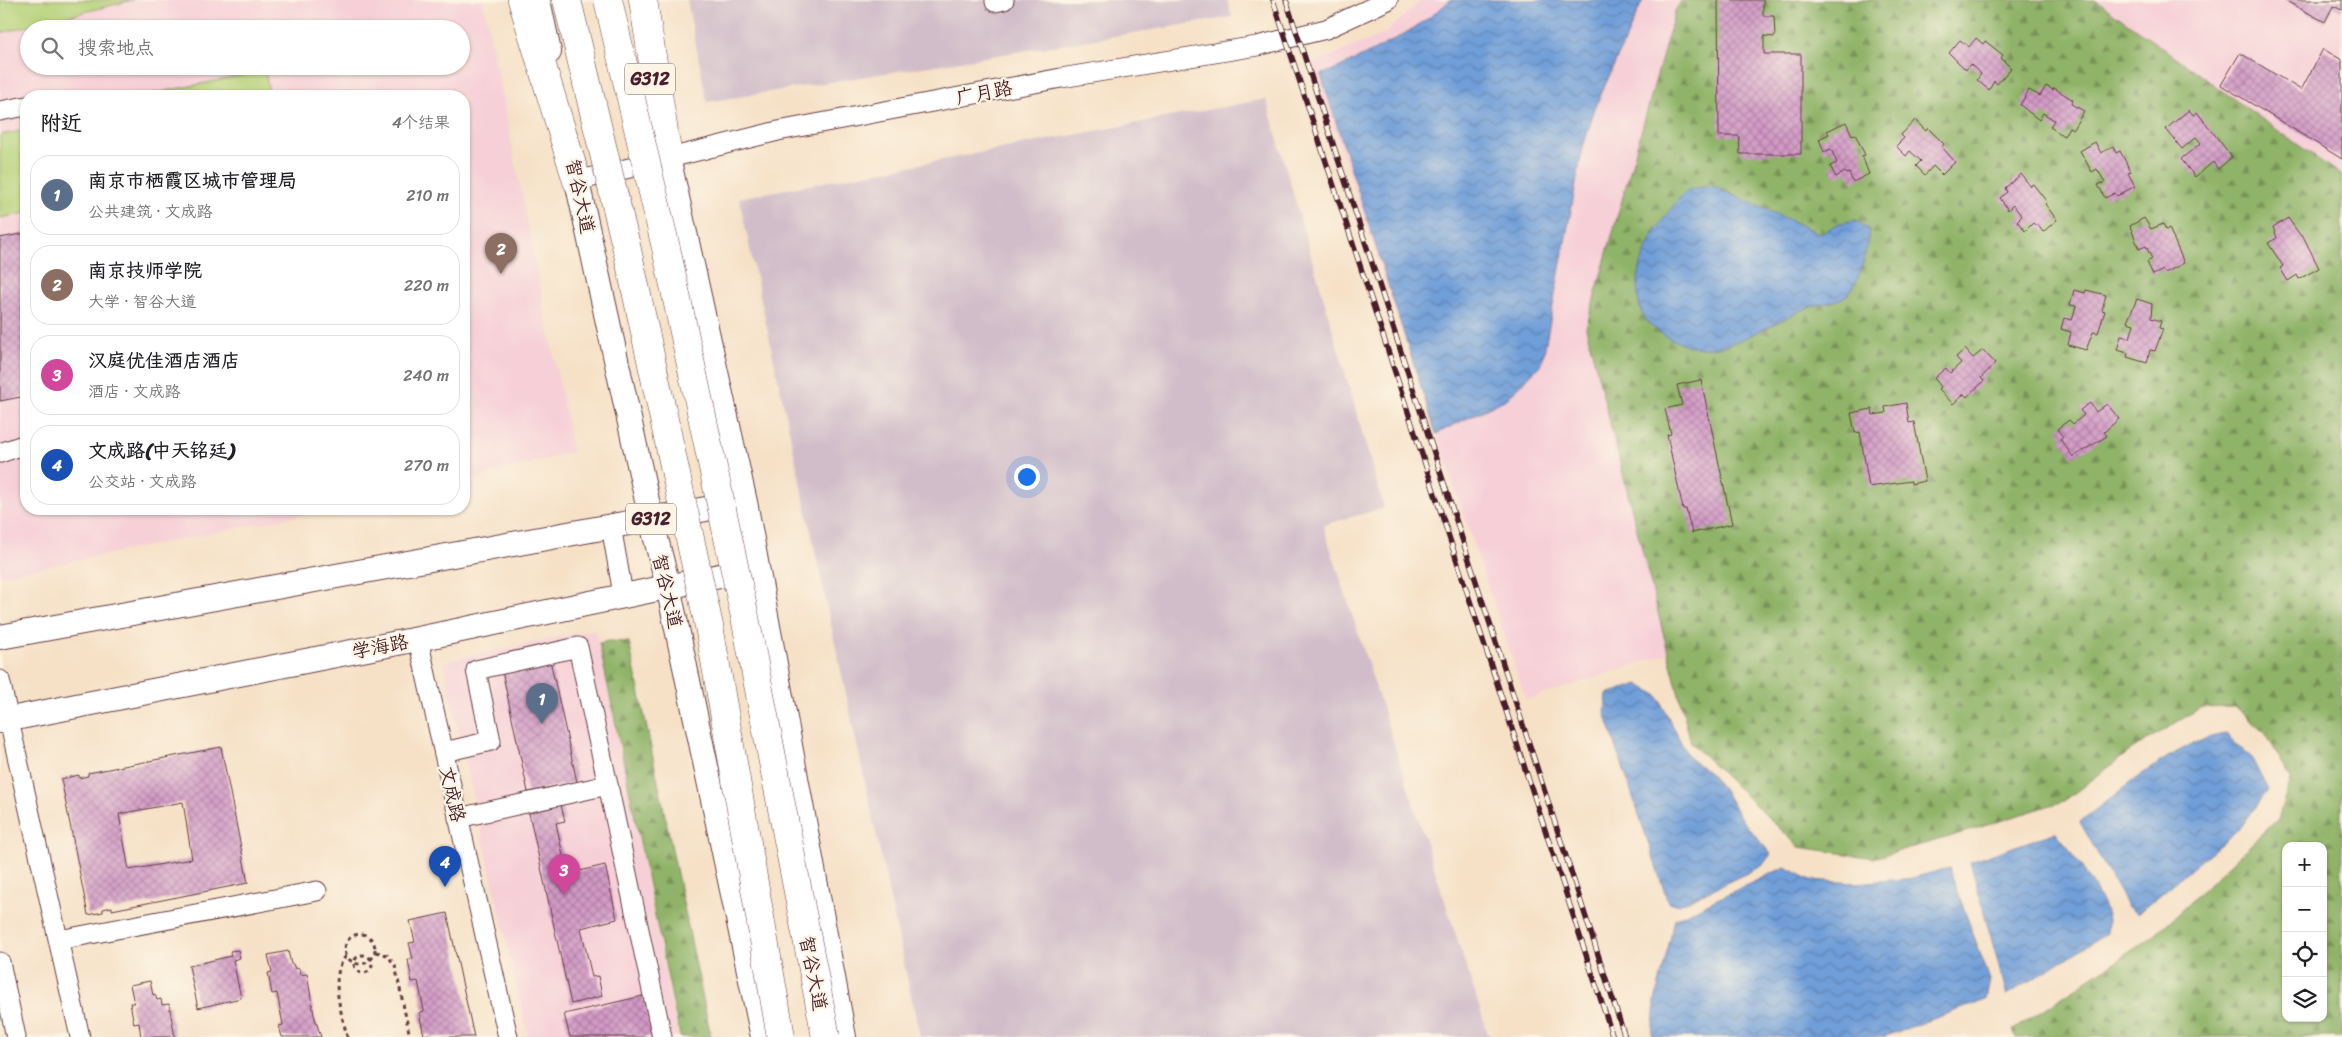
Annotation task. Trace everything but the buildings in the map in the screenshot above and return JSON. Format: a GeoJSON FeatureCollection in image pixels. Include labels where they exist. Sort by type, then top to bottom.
{"type":"FeatureCollection","features":[{"type":"Feature","properties":{"kind":"highway"},"geometry":{"type":"LineString","coordinates":[[522,0],[577,181]]}},
{"type":"Feature","properties":{"kind":"highway","name":"智谷大道"},"geometry":{"type":"LineString","coordinates":[[567,0],[628,254],[709,626],[781,1037]]}},
{"type":"Feature","properties":{"kind":"highway","name":"智谷大道"},"geometry":{"type":"LineString","coordinates":[[608,0],[666,248],[745,616],[826,1037]]}},
{"type":"Feature","properties":{"kind":"highway"},"geometry":{"type":"LineString","coordinates":[[643,0],[668,157]]}},
{"type":"Feature","properties":{"kind":"main road","name":"智谷大道"},"geometry":{"type":"LineString","coordinates":[[538,0],[651,519],[668,586],[763,1037]]}},
{"type":"Feature","properties":{"kind":"main road","name":"智谷大道"},"geometry":{"type":"LineString","coordinates":[[632,0],[745,502],[844,1037]]}},
{"type":"Feature","properties":{"kind":"main road"},"geometry":{"type":"LineString","coordinates":[[0,637],[745,502]]}},
{"type":"Feature","properties":{"kind":"main road","name":"学海路"},"geometry":{"type":"LineString","coordinates":[[4,720],[418,639],[623,594],[758,568]]}},
{"type":"Feature","properties":{"kind":"street"},"geometry":{"type":"LineString","coordinates":[[995,0],[995,2],[1004,0]]}},
{"type":"Feature","properties":{"kind":"street","name":"广月路"},"geometry":{"type":"LineString","coordinates":[[577,181],[668,157],[836,120],[1061,78],[1257,46],[1326,29],[1388,0]]}},
{"type":"Feature","properties":{"kind":"street"},"geometry":{"type":"LineString","coordinates":[[0,111],[20,107]]}},
{"type":"Feature","properties":{"kind":"street"},"geometry":{"type":"LineString","coordinates":[[0,454],[20,446]]}},
{"type":"Feature","properties":{"kind":"street"},"geometry":{"type":"LineString","coordinates":[[611,526],[623,594]]}},
{"type":"Feature","properties":{"kind":"street","name":"文成路"},"geometry":{"type":"LineString","coordinates":[[418,639],[508,1037]]}},
{"type":"Feature","properties":{"kind":"street"},"geometry":{"type":"LineString","coordinates":[[444,752],[491,741],[476,670],[578,647],[662,1037]]}},
{"type":"Feature","properties":{"kind":"street"},"geometry":{"type":"LineString","coordinates":[[0,680],[4,720],[59,940],[80,1037]]}},
{"type":"Feature","properties":{"kind":"street"},"geometry":{"type":"LineString","coordinates":[[458,818],[608,785]]}},
{"type":"Feature","properties":{"kind":"street"},"geometry":{"type":"LineString","coordinates":[[59,940],[317,891]]}},
{"type":"Feature","properties":{"kind":"street"},"geometry":{"type":"LineString","coordinates":[[0,962],[16,1037]]}},
{"type":"Feature","properties":{"kind":"path"},"geometry":{"type":"LineString","coordinates":[[354,963],[360,955],[365,955],[371,960],[372,967],[365,973],[356,971],[354,963],[347,956],[345,947],[347,942],[357,934],[368,936],[375,946],[376,952],[371,960],[364,964],[354,963]]}},
{"type":"Feature","properties":{"kind":"path"},"geometry":{"type":"LineString","coordinates":[[376,952],[387,955],[395,965],[410,1037]]}},
{"type":"Feature","properties":{"kind":"path"},"geometry":{"type":"LineString","coordinates":[[347,956],[339,967],[336,981],[347,1037]]}},
{"type":"Feature","properties":{"kind":"shaded area"},"geometry":{"type":"Polygon","coordinates":[[[0,0],[483,0],[573,452],[470,479],[470,90],[20,90],[20,515],[301,515],[0,576],[0,0]]]}},
{"type":"Feature","properties":{"kind":"shaded area"},"geometry":{"type":"Polygon","coordinates":[[[687,0],[1227,0],[1232,17],[707,102],[687,0]]]}},
{"type":"Feature","properties":{"kind":"shaded area"},"geometry":{"type":"Polygon","coordinates":[[[1421,0],[2342,0],[2342,378],[2004,543],[1526,700],[1312,64],[1386,33],[1421,0]]]}},
{"type":"Feature","properties":{"kind":"shaded area"},"geometry":{"type":"Polygon","coordinates":[[[1266,99],[1384,508],[1323,525],[1489,1037],[920,1037],[739,198],[1266,99]]]}},
{"type":"Feature","properties":{"kind":"shaded area"},"geometry":{"type":"Polygon","coordinates":[[[595,629],[678,1037],[528,1037],[443,662],[595,629]]]}},
{"type":"Feature","properties":{"kind":"green space"},"geometry":{"type":"Polygon","coordinates":[[[0,0],[133,0],[52,20],[20,20],[20,28],[0,33],[0,0]]]}},
{"type":"Feature","properties":{"kind":"green space"},"geometry":{"type":"Polygon","coordinates":[[[1682,0],[2095,0],[2342,176],[2342,1037],[2016,1037],[2013,1030],[2155,935],[2278,819],[2291,779],[2266,734],[2235,707],[2200,708],[2130,751],[2064,801],[1874,858],[1799,847],[1691,743],[1586,328],[1675,11],[1682,0]]]}},
{"type":"Feature","properties":{"kind":"green space"},"geometry":{"type":"Polygon","coordinates":[[[245,75],[266,75],[269,90],[171,90],[245,75]]]}},
{"type":"Feature","properties":{"kind":"green space"},"geometry":{"type":"Polygon","coordinates":[[[20,131],[20,214],[0,218],[0,135],[20,131]]]}},
{"type":"Feature","properties":{"kind":"green space"},"geometry":{"type":"Polygon","coordinates":[[[609,641],[629,642],[711,1037],[680,1037],[599,643],[609,641]]]}},
{"type":"Feature","properties":{"kind":"water"},"geometry":{"type":"Polygon","coordinates":[[[1450,0],[1643,0],[1595,108],[1583,147],[1542,363],[1508,398],[1436,434],[1321,75],[1354,61],[1407,32],[1438,11],[1450,0]]]}},
{"type":"Feature","properties":{"kind":"water"},"geometry":{"type":"Polygon","coordinates":[[[1713,186],[1821,234],[1837,224],[1856,220],[1869,230],[1863,264],[1853,288],[1839,300],[1810,307],[1756,333],[1717,347],[1706,348],[1688,345],[1659,332],[1645,318],[1641,310],[1638,293],[1640,267],[1652,238],[1682,195],[1693,189],[1713,186]]]}},
{"type":"Feature","properties":{"kind":"water"},"geometry":{"type":"Polygon","coordinates":[[[1638,684],[1657,695],[1689,758],[1707,771],[1723,789],[1742,820],[1771,854],[1762,866],[1679,905],[1668,902],[1605,713],[1607,694],[1638,684]]]}},
{"type":"Feature","properties":{"kind":"water"},"geometry":{"type":"Polygon","coordinates":[[[2226,734],[2252,759],[2268,790],[2241,827],[2137,914],[2127,906],[2080,822],[2130,783],[2168,757],[2188,746],[2226,734]]]}},
{"type":"Feature","properties":{"kind":"water"},"geometry":{"type":"Polygon","coordinates":[[[2056,832],[2079,862],[2095,888],[2106,912],[2108,921],[2107,933],[2007,995],[1970,862],[2056,832]]]}},
{"type":"Feature","properties":{"kind":"water"},"geometry":{"type":"Polygon","coordinates":[[[1785,867],[1811,880],[1856,883],[1912,878],[1949,868],[1990,980],[1986,1000],[1883,1037],[1652,1037],[1655,1001],[1675,919],[1785,867]]]}},
{"type":"Feature","properties":{"kind":"railway"},"geometry":{"type":"LineString","coordinates":[[1273,0],[1613,1037]]}},
{"type":"Feature","properties":{"kind":"railway"},"geometry":{"type":"LineString","coordinates":[[1286,0],[1625,1037]]}},
{"type":"Feature","properties":{"kind":"place","name":"南京技师学院"},"geometry":{"type":"Point","coordinates":[501,274]}},
{"type":"Feature","properties":{"kind":"place","name":"南京市栖霞区城市管理局"},"geometry":{"type":"Point","coordinates":[542,724]}},
{"type":"Feature","properties":{"kind":"place","name":"文成路(中天铭廷)"},"geometry":{"type":"Point","coordinates":[445,887]}},
{"type":"Feature","properties":{"kind":"place","name":"汉庭优佳酒店酒店"},"geometry":{"type":"Point","coordinates":[564,895]}}]}
